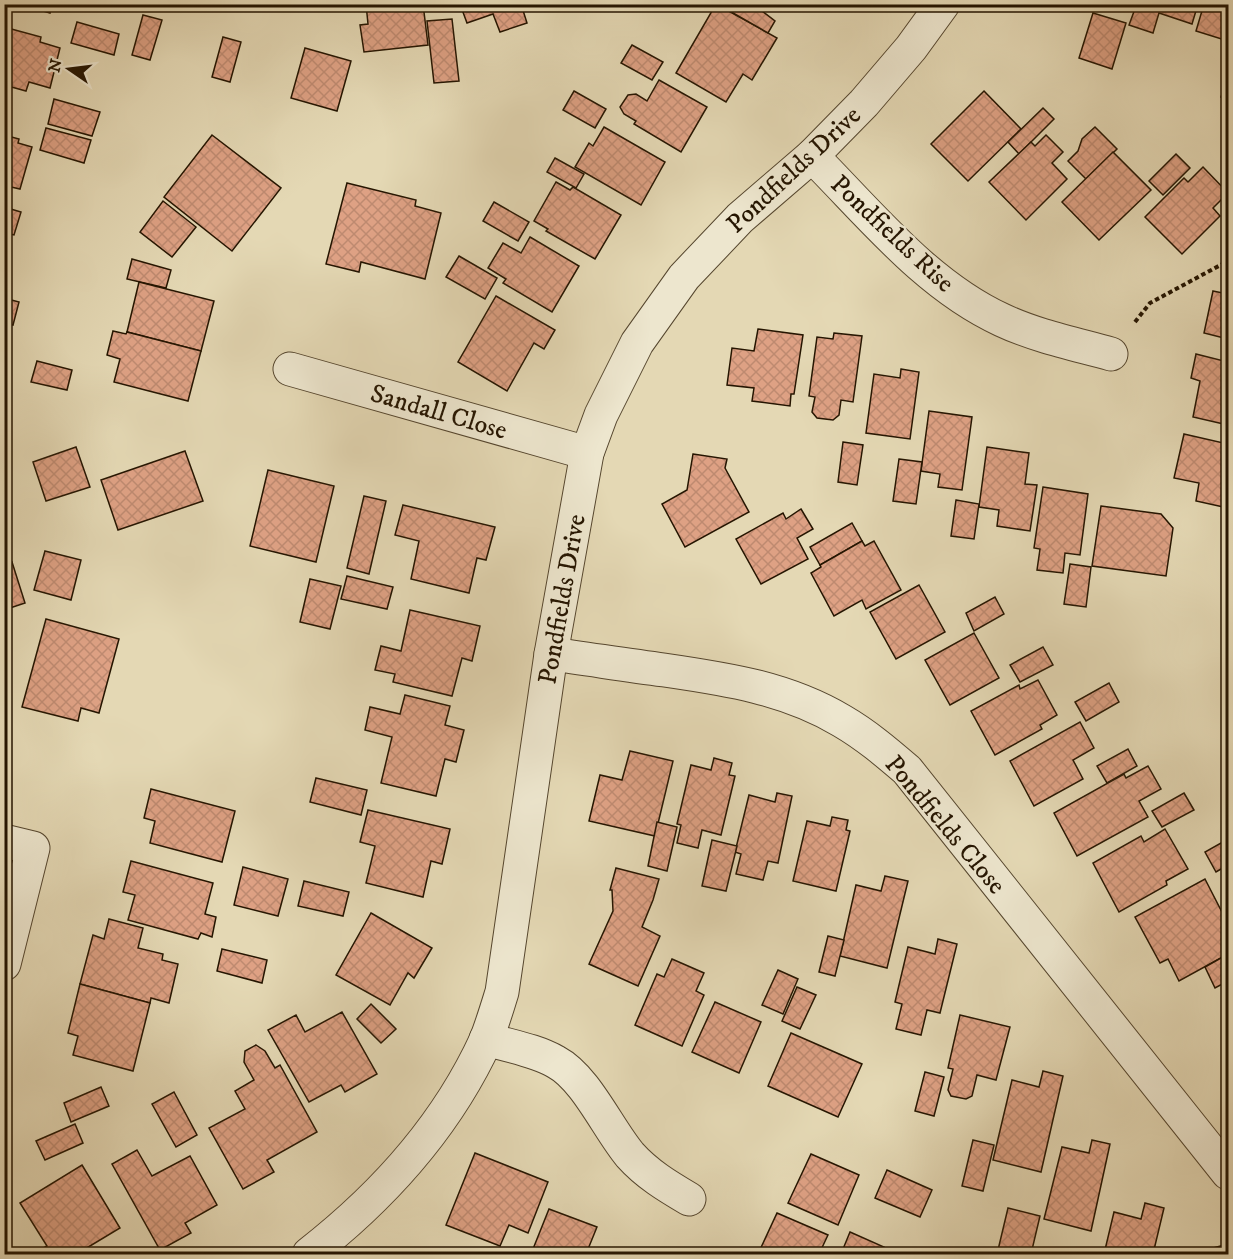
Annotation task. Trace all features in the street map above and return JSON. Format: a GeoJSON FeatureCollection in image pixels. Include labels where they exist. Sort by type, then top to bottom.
{"type":"FeatureCollection","features":[{"type":"Feature","properties":{"kind":"street","name":"Pondfields Drive"},"geometry":{"type":"LineString","coordinates":[[309,1254],[370,1202],[404,1165],[435,1125],[486,1040],[502,992],[551,654],[587,453],[601,415],[637,343],[684,277],[740,218],[812,156],[864,104],[911,48],[943,4]]}},
{"type":"Feature","properties":{"kind":"street","name":"Pondfields Rise"},"geometry":{"type":"LineString","coordinates":[[812,156],[922,267],[946,287],[982,310],[1030,332],[1112,354]]}},
{"type":"Feature","properties":{"kind":"street","name":"Sandall Close"},"geometry":{"type":"LineString","coordinates":[[290,369],[587,453]]}},
{"type":"Feature","properties":{"kind":"street","name":"Pondfields Close"},"geometry":{"type":"LineString","coordinates":[[551,654],[725,679],[765,688],[804,702],[841,720],[876,743],[907,770],[1228,1173]]}},
{"type":"Feature","properties":{"kind":"street"},"geometry":{"type":"LineString","coordinates":[[4,841],[33,848],[4,964]]}},
{"type":"Feature","properties":{"kind":"street"},"geometry":{"type":"LineString","coordinates":[[486,1040],[528,1051],[557,1062],[579,1082],[630,1155],[656,1180],[689,1199]]}},
{"type":"Feature","properties":{"kind":"path"},"geometry":{"type":"LineString","coordinates":[[1112,354],[1149,303],[1228,261]]}},
{"type":"Feature","properties":{"kind":"building"},"geometry":{"type":"Polygon","coordinates":[[[20,4],[52,4],[50,13],[20,4]]]}},
{"type":"Feature","properties":{"kind":"building"},"geometry":{"type":"Polygon","coordinates":[[[366,4],[423,4],[428,45],[364,52],[360,25],[368,24],[366,4]]]}},
{"type":"Feature","properties":{"kind":"building"},"geometry":{"type":"Polygon","coordinates":[[[460,4],[521,4],[527,23],[500,32],[493,14],[467,23],[460,4]]]}},
{"type":"Feature","properties":{"kind":"building"},"geometry":{"type":"Polygon","coordinates":[[[716,4],[777,38],[752,80],[743,74],[726,102],[676,73],[716,4]]]}},
{"type":"Feature","properties":{"kind":"building"},"geometry":{"type":"Polygon","coordinates":[[[753,4],[775,21],[768,33],[719,5],[753,4]]]}},
{"type":"Feature","properties":{"kind":"building"},"geometry":{"type":"Polygon","coordinates":[[[1133,4],[1198,4],[1192,24],[1159,13],[1153,33],[1129,25],[1136,6],[1133,4]]]}},
{"type":"Feature","properties":{"kind":"building"},"geometry":{"type":"Polygon","coordinates":[[[1204,4],[1228,4],[1228,41],[1196,31],[1204,4]]]}},
{"type":"Feature","properties":{"kind":"building"},"geometry":{"type":"Polygon","coordinates":[[[1093,13],[1126,23],[1112,69],[1079,58],[1093,13]]]}},
{"type":"Feature","properties":{"kind":"building"},"geometry":{"type":"Polygon","coordinates":[[[143,15],[162,20],[150,60],[132,55],[143,15]]]}},
{"type":"Feature","properties":{"kind":"building"},"geometry":{"type":"Polygon","coordinates":[[[452,19],[459,81],[434,83],[427,21],[452,19]]]}},
{"type":"Feature","properties":{"kind":"building"},"geometry":{"type":"Polygon","coordinates":[[[77,22],[119,34],[114,55],[71,43],[77,22]]]}},
{"type":"Feature","properties":{"kind":"building"},"geometry":{"type":"Polygon","coordinates":[[[4,27],[41,37],[40,42],[60,48],[50,88],[29,82],[26,91],[4,85],[4,27]]]}},
{"type":"Feature","properties":{"kind":"building"},"geometry":{"type":"Polygon","coordinates":[[[223,37],[241,42],[230,82],[212,77],[223,37]]]}},
{"type":"Feature","properties":{"kind":"building"},"geometry":{"type":"Polygon","coordinates":[[[632,45],[663,62],[652,80],[621,63],[632,45]]]}},
{"type":"Feature","properties":{"kind":"building"},"geometry":{"type":"Polygon","coordinates":[[[305,48],[351,61],[337,111],[291,98],[305,48]]]}},
{"type":"Feature","properties":{"kind":"building"},"geometry":{"type":"Polygon","coordinates":[[[1228,75],[1228,100],[1221,97],[1228,75]]]}},
{"type":"Feature","properties":{"kind":"building"},"geometry":{"type":"Polygon","coordinates":[[[659,80],[707,107],[681,152],[634,124],[636,121],[624,114],[620,107],[628,95],[636,94],[647,101],[659,80]]]}},
{"type":"Feature","properties":{"kind":"building"},"geometry":{"type":"Polygon","coordinates":[[[574,91],[606,109],[595,128],[563,110],[574,91]]]}},
{"type":"Feature","properties":{"kind":"building"},"geometry":{"type":"Polygon","coordinates":[[[984,91],[1021,129],[968,181],[931,144],[984,91]]]}},
{"type":"Feature","properties":{"kind":"building"},"geometry":{"type":"Polygon","coordinates":[[[54,99],[100,112],[92,136],[48,124],[54,99]]]}},
{"type":"Feature","properties":{"kind":"building"},"geometry":{"type":"Polygon","coordinates":[[[1043,108],[1054,119],[1019,154],[1008,142],[1043,108]]]}},
{"type":"Feature","properties":{"kind":"building"},"geometry":{"type":"Polygon","coordinates":[[[604,127],[665,162],[641,205],[575,167],[589,143],[593,146],[604,127]]]}},
{"type":"Feature","properties":{"kind":"building"},"geometry":{"type":"Polygon","coordinates":[[[1095,127],[1117,149],[1086,179],[1068,161],[1078,151],[1082,139],[1095,127]]]}},
{"type":"Feature","properties":{"kind":"building"},"geometry":{"type":"Polygon","coordinates":[[[46,128],[91,140],[84,163],[40,150],[46,128]]]}},
{"type":"Feature","properties":{"kind":"building"},"geometry":{"type":"Polygon","coordinates":[[[4,135],[19,139],[18,143],[32,147],[20,189],[7,186],[4,192],[4,135]]]}},
{"type":"Feature","properties":{"kind":"building"},"geometry":{"type":"Polygon","coordinates":[[[212,135],[281,188],[232,251],[164,197],[212,135]]]}},
{"type":"Feature","properties":{"kind":"building"},"geometry":{"type":"Polygon","coordinates":[[[1046,135],[1063,152],[1052,163],[1067,179],[1026,220],[989,182],[1031,142],[1035,146],[1046,135]]]}},
{"type":"Feature","properties":{"kind":"building"},"geometry":{"type":"Polygon","coordinates":[[[1113,152],[1151,190],[1099,240],[1062,202],[1113,152]]]}},
{"type":"Feature","properties":{"kind":"building"},"geometry":{"type":"Polygon","coordinates":[[[1176,154],[1190,168],[1163,195],[1149,181],[1176,154]]]}},
{"type":"Feature","properties":{"kind":"building"},"geometry":{"type":"Polygon","coordinates":[[[555,158],[584,174],[576,188],[547,172],[555,158]]]}},
{"type":"Feature","properties":{"kind":"building"},"geometry":{"type":"Polygon","coordinates":[[[1203,167],[1228,193],[1213,208],[1220,216],[1182,254],[1145,217],[1184,178],[1188,182],[1203,167]]]}},
{"type":"Feature","properties":{"kind":"building"},"geometry":{"type":"Polygon","coordinates":[[[556,182],[570,190],[573,187],[621,215],[595,259],[546,231],[548,229],[534,221],[556,182]]]}},
{"type":"Feature","properties":{"kind":"building"},"geometry":{"type":"Polygon","coordinates":[[[347,183],[416,200],[415,206],[441,213],[425,279],[361,262],[359,272],[326,264],[347,183]]]}},
{"type":"Feature","properties":{"kind":"building"},"geometry":{"type":"Polygon","coordinates":[[[163,201],[196,227],[172,257],[140,232],[163,201]]]}},
{"type":"Feature","properties":{"kind":"building"},"geometry":{"type":"Polygon","coordinates":[[[494,202],[529,222],[518,241],[483,221],[494,202]]]}},
{"type":"Feature","properties":{"kind":"building"},"geometry":{"type":"Polygon","coordinates":[[[4,207],[21,212],[14,235],[4,233],[4,207]]]}},
{"type":"Feature","properties":{"kind":"building"},"geometry":{"type":"Polygon","coordinates":[[[530,237],[579,266],[552,312],[503,283],[506,279],[488,268],[503,243],[521,253],[530,237]]]}},
{"type":"Feature","properties":{"kind":"building"},"geometry":{"type":"Polygon","coordinates":[[[459,256],[497,278],[485,299],[446,277],[459,256]]]}},
{"type":"Feature","properties":{"kind":"building"},"geometry":{"type":"Polygon","coordinates":[[[132,259],[171,270],[166,288],[127,279],[132,259]]]}},
{"type":"Feature","properties":{"kind":"building"},"geometry":{"type":"Polygon","coordinates":[[[139,282],[214,301],[201,351],[127,332],[139,282]]]}},
{"type":"Feature","properties":{"kind":"building"},"geometry":{"type":"Polygon","coordinates":[[[1213,291],[1228,294],[1228,339],[1204,333],[1213,291]]]}},
{"type":"Feature","properties":{"kind":"building"},"geometry":{"type":"Polygon","coordinates":[[[496,296],[555,330],[544,349],[534,343],[507,391],[458,362],[496,296]]]}},
{"type":"Feature","properties":{"kind":"building"},"geometry":{"type":"Polygon","coordinates":[[[4,298],[19,302],[13,325],[4,323],[4,298]]]}},
{"type":"Feature","properties":{"kind":"building"},"geometry":{"type":"Polygon","coordinates":[[[758,329],[803,335],[790,406],[752,401],[754,388],[727,385],[732,348],[754,351],[758,329]]]}},
{"type":"Feature","properties":{"kind":"building"},"geometry":{"type":"Polygon","coordinates":[[[113,331],[126,334],[127,332],[201,351],[188,401],[114,382],[120,359],[107,355],[113,331]]]}},
{"type":"Feature","properties":{"kind":"building"},"geometry":{"type":"Polygon","coordinates":[[[834,333],[862,336],[853,402],[841,400],[839,415],[833,420],[817,418],[812,412],[815,397],[809,396],[817,337],[833,339],[834,333]]]}},
{"type":"Feature","properties":{"kind":"building"},"geometry":{"type":"Polygon","coordinates":[[[1196,354],[1228,362],[1228,425],[1193,417],[1200,381],[1191,378],[1196,354]]]}},
{"type":"Feature","properties":{"kind":"building"},"geometry":{"type":"Polygon","coordinates":[[[37,361],[72,370],[67,390],[31,382],[37,361]]]}},
{"type":"Feature","properties":{"kind":"building"},"geometry":{"type":"Polygon","coordinates":[[[901,369],[919,372],[910,439],[866,433],[874,374],[900,378],[901,369]]]}},
{"type":"Feature","properties":{"kind":"building"},"geometry":{"type":"Polygon","coordinates":[[[929,411],[972,417],[962,490],[938,487],[940,474],[921,471],[929,411]]]}},
{"type":"Feature","properties":{"kind":"building"},"geometry":{"type":"Polygon","coordinates":[[[1184,434],[1228,444],[1228,508],[1196,501],[1199,483],[1174,478],[1184,434]]]}},
{"type":"Feature","properties":{"kind":"building"},"geometry":{"type":"Polygon","coordinates":[[[843,442],[863,445],[857,485],[838,482],[843,442]]]}},
{"type":"Feature","properties":{"kind":"building"},"geometry":{"type":"Polygon","coordinates":[[[76,447],[90,487],[46,501],[33,462],[76,447]]]}},
{"type":"Feature","properties":{"kind":"building"},"geometry":{"type":"Polygon","coordinates":[[[987,447],[1029,453],[1025,484],[1037,485],[1030,531],[997,526],[999,510],[979,507],[987,447]]]}},
{"type":"Feature","properties":{"kind":"building"},"geometry":{"type":"Polygon","coordinates":[[[185,451],[203,501],[118,530],[101,480],[185,451]]]}},
{"type":"Feature","properties":{"kind":"building"},"geometry":{"type":"Polygon","coordinates":[[[693,454],[727,459],[725,468],[749,512],[685,547],[662,504],[687,490],[693,454]]]}},
{"type":"Feature","properties":{"kind":"building"},"geometry":{"type":"Polygon","coordinates":[[[899,459],[922,462],[916,504],[893,501],[899,459]]]}},
{"type":"Feature","properties":{"kind":"building"},"geometry":{"type":"Polygon","coordinates":[[[268,470],[334,486],[316,562],[250,546],[268,470]]]}},
{"type":"Feature","properties":{"kind":"building"},"geometry":{"type":"Polygon","coordinates":[[[1043,487],[1088,494],[1080,555],[1065,553],[1063,573],[1037,570],[1040,549],[1034,548],[1043,487]]]}},
{"type":"Feature","properties":{"kind":"building"},"geometry":{"type":"Polygon","coordinates":[[[364,496],[386,501],[369,574],[347,568],[364,496]]]}},
{"type":"Feature","properties":{"kind":"building"},"geometry":{"type":"Polygon","coordinates":[[[956,500],[979,504],[974,539],[951,536],[956,500]]]}},
{"type":"Feature","properties":{"kind":"building"},"geometry":{"type":"Polygon","coordinates":[[[403,505],[495,527],[486,560],[477,558],[469,593],[411,579],[419,541],[395,535],[403,505]]]}},
{"type":"Feature","properties":{"kind":"building"},"geometry":{"type":"Polygon","coordinates":[[[1101,506],[1161,514],[1173,528],[1166,576],[1092,566],[1101,506]]]}},
{"type":"Feature","properties":{"kind":"building"},"geometry":{"type":"Polygon","coordinates":[[[801,509],[813,529],[797,538],[808,559],[761,584],[736,539],[783,513],[786,519],[801,509]]]}},
{"type":"Feature","properties":{"kind":"building"},"geometry":{"type":"Polygon","coordinates":[[[852,523],[862,541],[820,565],[810,547],[852,523]]]}},
{"type":"Feature","properties":{"kind":"building"},"geometry":{"type":"Polygon","coordinates":[[[862,541],[865,546],[874,541],[901,590],[866,609],[862,600],[834,616],[811,573],[821,567],[820,565],[862,541]]]}},
{"type":"Feature","properties":{"kind":"building"},"geometry":{"type":"Polygon","coordinates":[[[45,551],[81,560],[71,600],[34,590],[45,551]]]}},
{"type":"Feature","properties":{"kind":"building"},"geometry":{"type":"Polygon","coordinates":[[[12,562],[25,603],[4,610],[4,564],[12,562]]]}},
{"type":"Feature","properties":{"kind":"building"},"geometry":{"type":"Polygon","coordinates":[[[1070,564],[1091,567],[1086,607],[1064,604],[1070,564]]]}},
{"type":"Feature","properties":{"kind":"building"},"geometry":{"type":"Polygon","coordinates":[[[347,576],[393,587],[387,609],[341,599],[347,576]]]}},
{"type":"Feature","properties":{"kind":"building"},"geometry":{"type":"Polygon","coordinates":[[[310,579],[341,586],[330,629],[300,622],[310,579]]]}},
{"type":"Feature","properties":{"kind":"building"},"geometry":{"type":"Polygon","coordinates":[[[919,585],[945,632],[896,659],[870,612],[919,585]]]}},
{"type":"Feature","properties":{"kind":"building"},"geometry":{"type":"Polygon","coordinates":[[[995,597],[1004,614],[974,631],[966,613],[995,597]]]}},
{"type":"Feature","properties":{"kind":"building"},"geometry":{"type":"Polygon","coordinates":[[[410,610],[480,626],[472,661],[462,658],[452,696],[393,682],[395,674],[375,670],[381,646],[401,651],[410,610]]]}},
{"type":"Feature","properties":{"kind":"building"},"geometry":{"type":"Polygon","coordinates":[[[46,619],[119,639],[99,713],[81,708],[78,721],[22,707],[46,619]]]}},
{"type":"Feature","properties":{"kind":"building"},"geometry":{"type":"Polygon","coordinates":[[[974,633],[999,678],[950,705],[925,660],[974,633]]]}},
{"type":"Feature","properties":{"kind":"building"},"geometry":{"type":"Polygon","coordinates":[[[1043,647],[1053,665],[1020,682],[1010,665],[1043,647]]]}},
{"type":"Feature","properties":{"kind":"building"},"geometry":{"type":"Polygon","coordinates":[[[1038,680],[1057,715],[1040,725],[1042,729],[995,755],[971,711],[1019,685],[1020,689],[1038,680]]]}},
{"type":"Feature","properties":{"kind":"building"},"geometry":{"type":"Polygon","coordinates":[[[1109,683],[1119,702],[1086,721],[1075,702],[1109,683]]]}},
{"type":"Feature","properties":{"kind":"building"},"geometry":{"type":"Polygon","coordinates":[[[405,695],[450,706],[445,725],[464,730],[456,762],[445,759],[436,796],[381,783],[392,737],[365,730],[370,707],[400,714],[405,695]]]}},
{"type":"Feature","properties":{"kind":"building"},"geometry":{"type":"Polygon","coordinates":[[[1080,722],[1094,748],[1073,760],[1083,779],[1034,806],[1010,761],[1080,722]]]}},
{"type":"Feature","properties":{"kind":"building"},"geometry":{"type":"Polygon","coordinates":[[[1128,749],[1137,766],[1107,783],[1097,766],[1128,749]]]}},
{"type":"Feature","properties":{"kind":"building"},"geometry":{"type":"Polygon","coordinates":[[[630,751],[673,761],[655,836],[589,821],[600,775],[622,780],[630,751]]]}},
{"type":"Feature","properties":{"kind":"building"},"geometry":{"type":"Polygon","coordinates":[[[714,758],[732,763],[729,775],[735,776],[721,835],[702,830],[698,848],[677,843],[681,825],[677,824],[691,765],[711,770],[714,758]]]}},
{"type":"Feature","properties":{"kind":"building"},"geometry":{"type":"Polygon","coordinates":[[[1148,766],[1161,789],[1139,801],[1148,817],[1077,856],[1054,813],[1124,774],[1126,778],[1148,766]]]}},
{"type":"Feature","properties":{"kind":"building"},"geometry":{"type":"Polygon","coordinates":[[[316,778],[367,790],[361,815],[310,802],[316,778]]]}},
{"type":"Feature","properties":{"kind":"building"},"geometry":{"type":"Polygon","coordinates":[[[151,789],[235,811],[222,862],[150,843],[155,821],[144,818],[151,789]]]}},
{"type":"Feature","properties":{"kind":"building"},"geometry":{"type":"Polygon","coordinates":[[[777,793],[792,796],[778,863],[768,861],[763,880],[736,874],[741,854],[735,852],[749,795],[775,802],[777,793]]]}},
{"type":"Feature","properties":{"kind":"building"},"geometry":{"type":"Polygon","coordinates":[[[1184,793],[1194,810],[1162,827],[1152,811],[1184,793]]]}},
{"type":"Feature","properties":{"kind":"building"},"geometry":{"type":"Polygon","coordinates":[[[368,810],[450,829],[442,864],[431,861],[423,897],[366,883],[375,846],[360,842],[368,810]]]}},
{"type":"Feature","properties":{"kind":"building"},"geometry":{"type":"Polygon","coordinates":[[[832,817],[848,820],[846,830],[850,831],[836,891],[793,881],[807,821],[830,826],[832,817]]]}},
{"type":"Feature","properties":{"kind":"building"},"geometry":{"type":"Polygon","coordinates":[[[657,822],[677,827],[667,871],[648,866],[657,822]]]}},
{"type":"Feature","properties":{"kind":"building"},"geometry":{"type":"Polygon","coordinates":[[[1165,829],[1188,869],[1166,881],[1167,885],[1119,912],[1093,863],[1141,836],[1144,842],[1165,829]]]}},
{"type":"Feature","properties":{"kind":"building"},"geometry":{"type":"Polygon","coordinates":[[[1228,839],[1228,865],[1216,872],[1205,852],[1228,839]]]}},
{"type":"Feature","properties":{"kind":"building"},"geometry":{"type":"Polygon","coordinates":[[[712,840],[737,846],[726,891],[702,886],[712,840]]]}},
{"type":"Feature","properties":{"kind":"building"},"geometry":{"type":"Polygon","coordinates":[[[131,861],[213,883],[205,914],[216,917],[212,937],[201,933],[198,939],[128,920],[135,895],[123,892],[131,861]]]}},
{"type":"Feature","properties":{"kind":"building"},"geometry":{"type":"Polygon","coordinates":[[[243,867],[288,879],[278,916],[234,905],[243,867]]]}},
{"type":"Feature","properties":{"kind":"building"},"geometry":{"type":"Polygon","coordinates":[[[616,868],[659,879],[642,927],[660,936],[638,986],[589,964],[613,911],[612,890],[610,890],[616,868]]]}},
{"type":"Feature","properties":{"kind":"building"},"geometry":{"type":"Polygon","coordinates":[[[885,876],[908,881],[887,968],[840,956],[856,885],[881,891],[885,876]]]}},
{"type":"Feature","properties":{"kind":"building"},"geometry":{"type":"Polygon","coordinates":[[[1205,879],[1228,924],[1228,954],[1179,981],[1168,959],[1160,963],[1135,917],[1205,879]]]}},
{"type":"Feature","properties":{"kind":"building"},"geometry":{"type":"Polygon","coordinates":[[[304,881],[349,892],[343,916],[298,906],[304,881]]]}},
{"type":"Feature","properties":{"kind":"building"},"geometry":{"type":"Polygon","coordinates":[[[371,913],[432,948],[414,978],[408,973],[390,1005],[336,975],[371,913]]]}},
{"type":"Feature","properties":{"kind":"building"},"geometry":{"type":"Polygon","coordinates":[[[109,919],[143,928],[138,948],[163,954],[162,960],[178,964],[169,1003],[151,998],[150,1003],[80,984],[93,935],[104,939],[109,919]]]}},
{"type":"Feature","properties":{"kind":"building"},"geometry":{"type":"Polygon","coordinates":[[[828,936],[844,940],[835,976],[819,972],[828,936]]]}},
{"type":"Feature","properties":{"kind":"building"},"geometry":{"type":"Polygon","coordinates":[[[938,939],[957,944],[940,1013],[927,1010],[921,1035],[896,1029],[902,1004],[895,1002],[908,947],[935,954],[938,939]]]}},
{"type":"Feature","properties":{"kind":"building"},"geometry":{"type":"Polygon","coordinates":[[[222,949],[267,960],[262,983],[217,971],[222,949]]]}},
{"type":"Feature","properties":{"kind":"building"},"geometry":{"type":"Polygon","coordinates":[[[1228,954],[1228,981],[1215,988],[1205,967],[1228,954]]]}},
{"type":"Feature","properties":{"kind":"building"},"geometry":{"type":"Polygon","coordinates":[[[672,959],[704,973],[696,991],[704,995],[682,1046],[635,1025],[657,974],[664,977],[672,959]]]}},
{"type":"Feature","properties":{"kind":"building"},"geometry":{"type":"Polygon","coordinates":[[[778,970],[798,979],[783,1014],[762,1005],[778,970]]]}},
{"type":"Feature","properties":{"kind":"building"},"geometry":{"type":"Polygon","coordinates":[[[80,984],[150,1003],[133,1071],[73,1055],[78,1036],[68,1033],[80,984]]]}},
{"type":"Feature","properties":{"kind":"building"},"geometry":{"type":"Polygon","coordinates":[[[797,987],[816,995],[800,1029],[782,1021],[797,987]]]}},
{"type":"Feature","properties":{"kind":"building"},"geometry":{"type":"Polygon","coordinates":[[[715,1002],[761,1022],[739,1073],[692,1052],[715,1002]]]}},
{"type":"Feature","properties":{"kind":"building"},"geometry":{"type":"Polygon","coordinates":[[[371,1004],[396,1029],[381,1043],[357,1019],[371,1004]]]}},
{"type":"Feature","properties":{"kind":"building"},"geometry":{"type":"Polygon","coordinates":[[[342,1012],[377,1074],[345,1092],[341,1085],[309,1102],[268,1030],[296,1015],[305,1032],[342,1012]]]}},
{"type":"Feature","properties":{"kind":"building"},"geometry":{"type":"Polygon","coordinates":[[[960,1015],[1010,1027],[996,1080],[977,1075],[972,1096],[966,1099],[951,1096],[948,1090],[953,1069],[948,1068],[960,1015]]]}},
{"type":"Feature","properties":{"kind":"building"},"geometry":{"type":"Polygon","coordinates":[[[791,1033],[862,1064],[838,1117],[768,1086],[791,1033]]]}},
{"type":"Feature","properties":{"kind":"building"},"geometry":{"type":"Polygon","coordinates":[[[256,1045],[265,1051],[275,1068],[280,1065],[317,1132],[267,1160],[274,1172],[243,1189],[209,1128],[245,1109],[235,1091],[254,1080],[244,1062],[245,1051],[256,1045]]]}},
{"type":"Feature","properties":{"kind":"building"},"geometry":{"type":"Polygon","coordinates":[[[1043,1071],[1063,1076],[1041,1172],[993,1160],[1012,1080],[1039,1087],[1043,1071]]]}},
{"type":"Feature","properties":{"kind":"building"},"geometry":{"type":"Polygon","coordinates":[[[925,1072],[944,1077],[934,1116],[915,1111],[925,1072]]]}},
{"type":"Feature","properties":{"kind":"building"},"geometry":{"type":"Polygon","coordinates":[[[101,1087],[109,1106],[71,1122],[64,1103],[101,1087]]]}},
{"type":"Feature","properties":{"kind":"building"},"geometry":{"type":"Polygon","coordinates":[[[174,1092],[197,1135],[176,1147],[152,1104],[174,1092]]]}},
{"type":"Feature","properties":{"kind":"building"},"geometry":{"type":"Polygon","coordinates":[[[75,1124],[83,1143],[45,1160],[36,1141],[75,1124]]]}},
{"type":"Feature","properties":{"kind":"building"},"geometry":{"type":"Polygon","coordinates":[[[973,1140],[994,1145],[983,1191],[962,1186],[973,1140]]]}},
{"type":"Feature","properties":{"kind":"building"},"geometry":{"type":"Polygon","coordinates":[[[1092,1140],[1110,1144],[1091,1231],[1044,1219],[1062,1147],[1089,1153],[1092,1140]]]}},
{"type":"Feature","properties":{"kind":"building"},"geometry":{"type":"Polygon","coordinates":[[[137,1150],[152,1176],[190,1156],[217,1205],[185,1223],[191,1233],[160,1250],[112,1164],[137,1150]]]}},
{"type":"Feature","properties":{"kind":"building"},"geometry":{"type":"Polygon","coordinates":[[[475,1153],[548,1182],[528,1233],[509,1225],[500,1246],[446,1225],[475,1153]]]}},
{"type":"Feature","properties":{"kind":"building"},"geometry":{"type":"Polygon","coordinates":[[[811,1154],[859,1175],[838,1225],[788,1203],[811,1154]]]}},
{"type":"Feature","properties":{"kind":"building"},"geometry":{"type":"Polygon","coordinates":[[[82,1165],[120,1228],[80,1252],[82,1254],[33,1254],[47,1246],[20,1203],[82,1165]]]}},
{"type":"Feature","properties":{"kind":"building"},"geometry":{"type":"Polygon","coordinates":[[[887,1170],[932,1190],[920,1217],[875,1198],[887,1170]]]}},
{"type":"Feature","properties":{"kind":"building"},"geometry":{"type":"Polygon","coordinates":[[[1145,1203],[1164,1208],[1153,1254],[1104,1254],[1114,1212],[1141,1219],[1145,1203]]]}},
{"type":"Feature","properties":{"kind":"building"},"geometry":{"type":"Polygon","coordinates":[[[1008,1208],[1040,1216],[1031,1254],[998,1250],[1008,1208]]]}},
{"type":"Feature","properties":{"kind":"building"},"geometry":{"type":"Polygon","coordinates":[[[549,1209],[597,1227],[586,1254],[531,1254],[549,1209]]]}},
{"type":"Feature","properties":{"kind":"building"},"geometry":{"type":"Polygon","coordinates":[[[777,1213],[828,1235],[819,1254],[758,1254],[777,1213]]]}},
{"type":"Feature","properties":{"kind":"building"},"geometry":{"type":"Polygon","coordinates":[[[850,1232],[884,1247],[880,1254],[855,1254],[843,1249],[850,1232]]]}},
{"type":"Feature","properties":{"kind":"building"},"geometry":{"type":"Polygon","coordinates":[[[1228,1244],[1228,1254],[1191,1254],[1228,1244]]]}}]}
